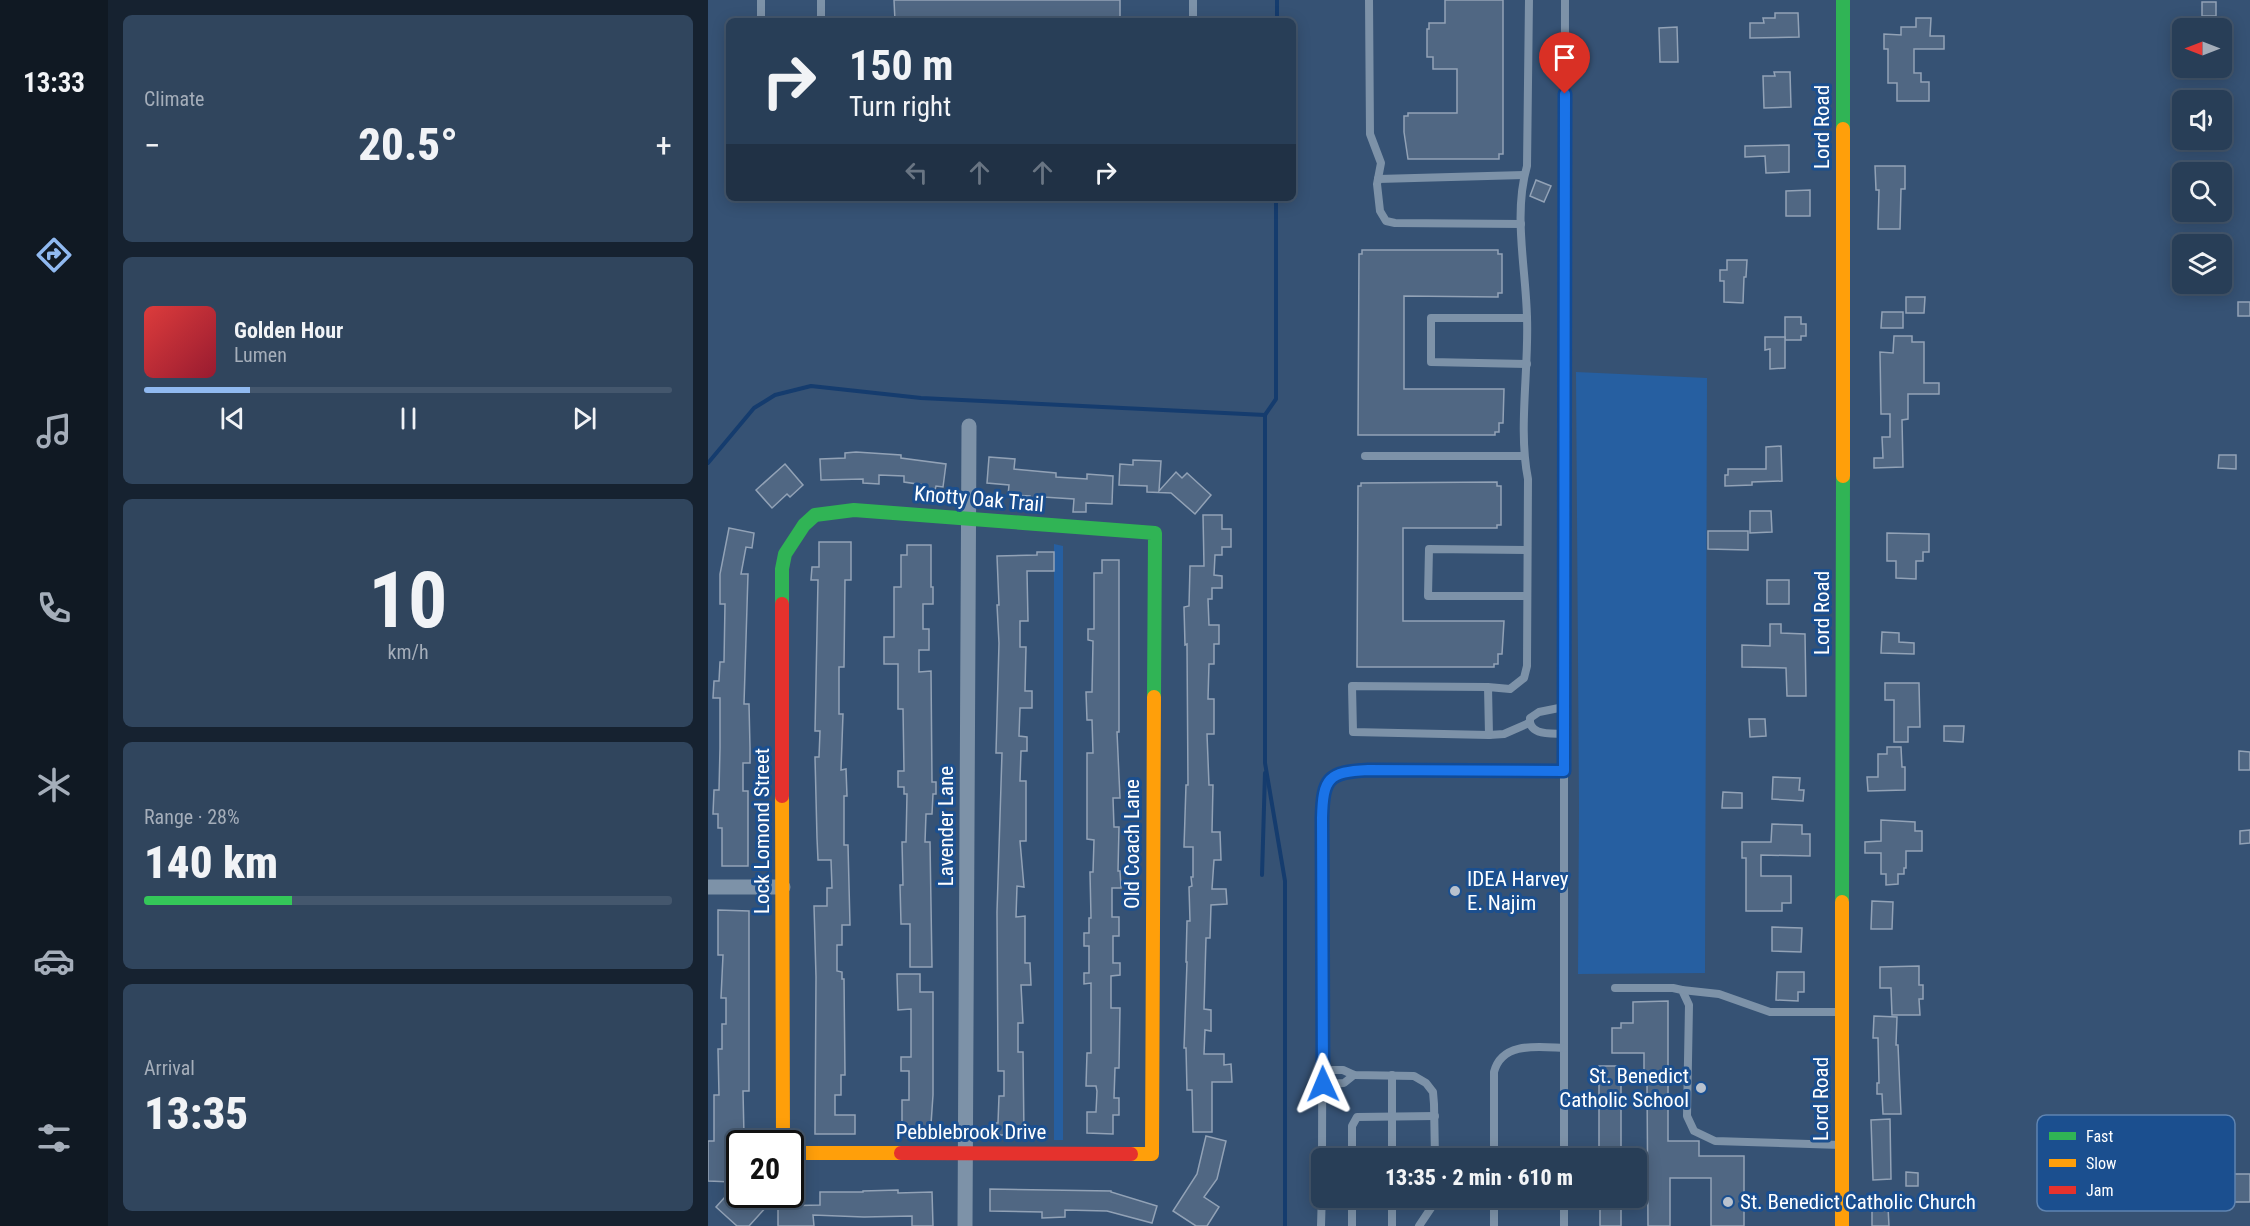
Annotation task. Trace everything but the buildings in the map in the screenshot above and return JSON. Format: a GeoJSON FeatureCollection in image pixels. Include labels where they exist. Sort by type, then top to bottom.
{"type":"FeatureCollection","features":[{"type":"Feature","properties":{"kind":"street","name":"Lord Road"},"geometry":{"type":"LineString","coordinates":[[1842,1226],[1843,0]]}},
{"type":"Feature","properties":{"kind":"street","name":"Lavender Lane"},"geometry":{"type":"LineString","coordinates":[[965,1226],[969,426]]}},
{"type":"Feature","properties":{"kind":"street","name":"Knotty Oak Trail"},"geometry":{"type":"LineString","coordinates":[[804,525],[815,515],[854,510],[1155,533]]}},
{"type":"Feature","properties":{"kind":"street","name":"Lock Lomond Street"},"geometry":{"type":"LineString","coordinates":[[783,1130],[782,569],[785,554],[793,538],[804,525]]}},
{"type":"Feature","properties":{"kind":"street","name":"Old Coach Lane"},"geometry":{"type":"LineString","coordinates":[[1152,1154],[1155,533]]}},
{"type":"Feature","properties":{"kind":"street"},"geometry":{"type":"LineString","coordinates":[[708,887],[783,887]]}},
{"type":"Feature","properties":{"kind":"street","name":"Pebblebrook Drive"},"geometry":{"type":"LineString","coordinates":[[804,1153],[1152,1154]]}},
{"type":"Feature","properties":{"kind":"lane"},"geometry":{"type":"LineString","coordinates":[[761,0],[761,18]]}},
{"type":"Feature","properties":{"kind":"lane"},"geometry":{"type":"LineString","coordinates":[[821,0],[821,18]]}},
{"type":"Feature","properties":{"kind":"lane"},"geometry":{"type":"LineString","coordinates":[[1193,0],[1193,18]]}},
{"type":"Feature","properties":{"kind":"lane"},"geometry":{"type":"LineString","coordinates":[[1369,0],[1370,134],[1381,163],[1378,179],[1380,211],[1386,221],[1521,224]]}},
{"type":"Feature","properties":{"kind":"lane"},"geometry":{"type":"LineString","coordinates":[[1529,0],[1527,166],[1520,191],[1527,318],[1523,456],[1528,479],[1527,666],[1524,678],[1510,689],[1352,686],[1353,732],[1489,735],[1504,734],[1529,723]]}},
{"type":"Feature","properties":{"kind":"lane"},"geometry":{"type":"LineString","coordinates":[[1564,1148],[1565,0]]}},
{"type":"Feature","properties":{"kind":"lane"},"geometry":{"type":"LineString","coordinates":[[1378,179],[1524,175]]}},
{"type":"Feature","properties":{"kind":"lane"},"geometry":{"type":"LineString","coordinates":[[1527,318],[1431,318],[1431,362],[1527,364]]}},
{"type":"Feature","properties":{"kind":"lane"},"geometry":{"type":"LineString","coordinates":[[1365,456],[1523,456]]}},
{"type":"Feature","properties":{"kind":"lane"},"geometry":{"type":"LineString","coordinates":[[1527,550],[1429,549],[1428,596],[1527,596]]}},
{"type":"Feature","properties":{"kind":"lane"},"geometry":{"type":"LineString","coordinates":[[1488,687],[1489,735]]}},
{"type":"Feature","properties":{"kind":"lane"},"geometry":{"type":"LineString","coordinates":[[1564,707],[1539,712],[1530,718],[1529,723],[1531,728],[1538,732],[1564,734]]}},
{"type":"Feature","properties":{"kind":"lane"},"geometry":{"type":"LineString","coordinates":[[1322,1148],[1322,818],[1323,794],[1331,778],[1345,771],[1368,770],[1564,771]]}},
{"type":"Feature","properties":{"kind":"lane"},"geometry":{"type":"LineString","coordinates":[[1615,988],[1673,988],[1719,994],[1770,1012],[1842,1012]]}},
{"type":"Feature","properties":{"kind":"lane"},"geometry":{"type":"LineString","coordinates":[[1682,990],[1689,1005],[1687,1116],[1694,1131],[1715,1141],[1842,1146]]}},
{"type":"Feature","properties":{"kind":"lane"},"geometry":{"type":"LineString","coordinates":[[1494,1148],[1494,1072],[1498,1062],[1509,1051],[1517,1048],[1564,1048]]}},
{"type":"Feature","properties":{"kind":"lane"},"geometry":{"type":"LineString","coordinates":[[1322,1070],[1343,1070],[1354,1074],[1414,1076],[1426,1083],[1433,1092],[1435,1148]]}},
{"type":"Feature","properties":{"kind":"lane"},"geometry":{"type":"LineString","coordinates":[[1323,1084],[1344,1083],[1354,1074]]}},
{"type":"Feature","properties":{"kind":"lane"},"geometry":{"type":"LineString","coordinates":[[1392,1075],[1392,1148]]}},
{"type":"Feature","properties":{"kind":"lane"},"geometry":{"type":"LineString","coordinates":[[1352,1148],[1352,1126],[1355,1118],[1361,1116],[1435,1116]]}},
{"type":"Feature","properties":{"kind":"lane"},"geometry":{"type":"LineString","coordinates":[[1321,1226],[1322,1208]]}},
{"type":"Feature","properties":{"kind":"lane"},"geometry":{"type":"LineString","coordinates":[[1352,1208],[1352,1226]]}},
{"type":"Feature","properties":{"kind":"lane"},"geometry":{"type":"LineString","coordinates":[[1392,1208],[1392,1226]]}},
{"type":"Feature","properties":{"kind":"lane"},"geometry":{"type":"LineString","coordinates":[[1419,1226],[1431,1208]]}},
{"type":"Feature","properties":{"kind":"lane"},"geometry":{"type":"LineString","coordinates":[[1494,1208],[1494,1226]]}},
{"type":"Feature","properties":{"kind":"lane"},"geometry":{"type":"LineString","coordinates":[[1564,1208],[1564,1226]]}},
{"type":"Feature","properties":{"kind":"shaded area"},"geometry":{"type":"Polygon","coordinates":[[[1576,372],[1707,378],[1705,973],[1578,974],[1576,372]]]}},
{"type":"Feature","properties":{"kind":"shaded area"},"geometry":{"type":"Polygon","coordinates":[[[1054,544],[1063,546],[1063,1140],[1054,1140],[1054,544]]]}},
{"type":"Feature","properties":{"kind":"waterway"},"geometry":{"type":"LineString","coordinates":[[1277,0],[1277,18]]}},
{"type":"Feature","properties":{"kind":"waterway"},"geometry":{"type":"LineString","coordinates":[[708,463],[754,408],[775,395],[811,386],[921,398],[1265,415],[1276,399],[1276,201]]}},
{"type":"Feature","properties":{"kind":"waterway"},"geometry":{"type":"LineString","coordinates":[[1265,415],[1265,763],[1285,881],[1285,1226]]}},
{"type":"Feature","properties":{"kind":"waterway"},"geometry":{"type":"LineString","coordinates":[[1262,875],[1265,773]]}},
{"type":"Feature","properties":{"kind":"traffic: fast"},"geometry":{"type":"LineString","coordinates":[[1843,0],[1843,129]]}},
{"type":"Feature","properties":{"kind":"traffic: fast"},"geometry":{"type":"LineString","coordinates":[[1842,902],[1843,476]]}},
{"type":"Feature","properties":{"kind":"traffic: fast"},"geometry":{"type":"LineString","coordinates":[[782,604],[782,569],[785,554],[804,525],[815,515],[854,510],[1155,533],[1154,697]]}},
{"type":"Feature","properties":{"kind":"traffic: slow"},"geometry":{"type":"LineString","coordinates":[[1843,129],[1843,476]]}},
{"type":"Feature","properties":{"kind":"traffic: slow"},"geometry":{"type":"LineString","coordinates":[[1131,1154],[1152,1154],[1154,697]]}},
{"type":"Feature","properties":{"kind":"traffic: slow"},"geometry":{"type":"LineString","coordinates":[[782,796],[783,1130]]}},
{"type":"Feature","properties":{"kind":"traffic: slow"},"geometry":{"type":"LineString","coordinates":[[1842,902],[1842,1226]]}},
{"type":"Feature","properties":{"kind":"traffic: slow"},"geometry":{"type":"LineString","coordinates":[[804,1153],[901,1153]]}},
{"type":"Feature","properties":{"kind":"traffic: jam"},"geometry":{"type":"LineString","coordinates":[[782,604],[782,796]]}},
{"type":"Feature","properties":{"kind":"traffic: jam"},"geometry":{"type":"LineString","coordinates":[[901,1153],[1131,1154]]}},
{"type":"Feature","properties":{"kind":"place","name":"IDEA Harvey E. Najim"},"geometry":{"type":"Point","coordinates":[1455,891]}},
{"type":"Feature","properties":{"kind":"place","name":"St. Benedict Catholic School"},"geometry":{"type":"Point","coordinates":[1701,1088]}},
{"type":"Feature","properties":{"kind":"place","name":"St. Benedict Catholic Church"},"geometry":{"type":"Point","coordinates":[1728,1202]}},
{"type":"Feature","properties":{"kind":"route"},"geometry":{"type":"LineString","coordinates":[[1323,1084],[1322,818],[1323,794],[1331,778],[1345,771],[1368,770],[1564,771],[1565,94]]}}]}
